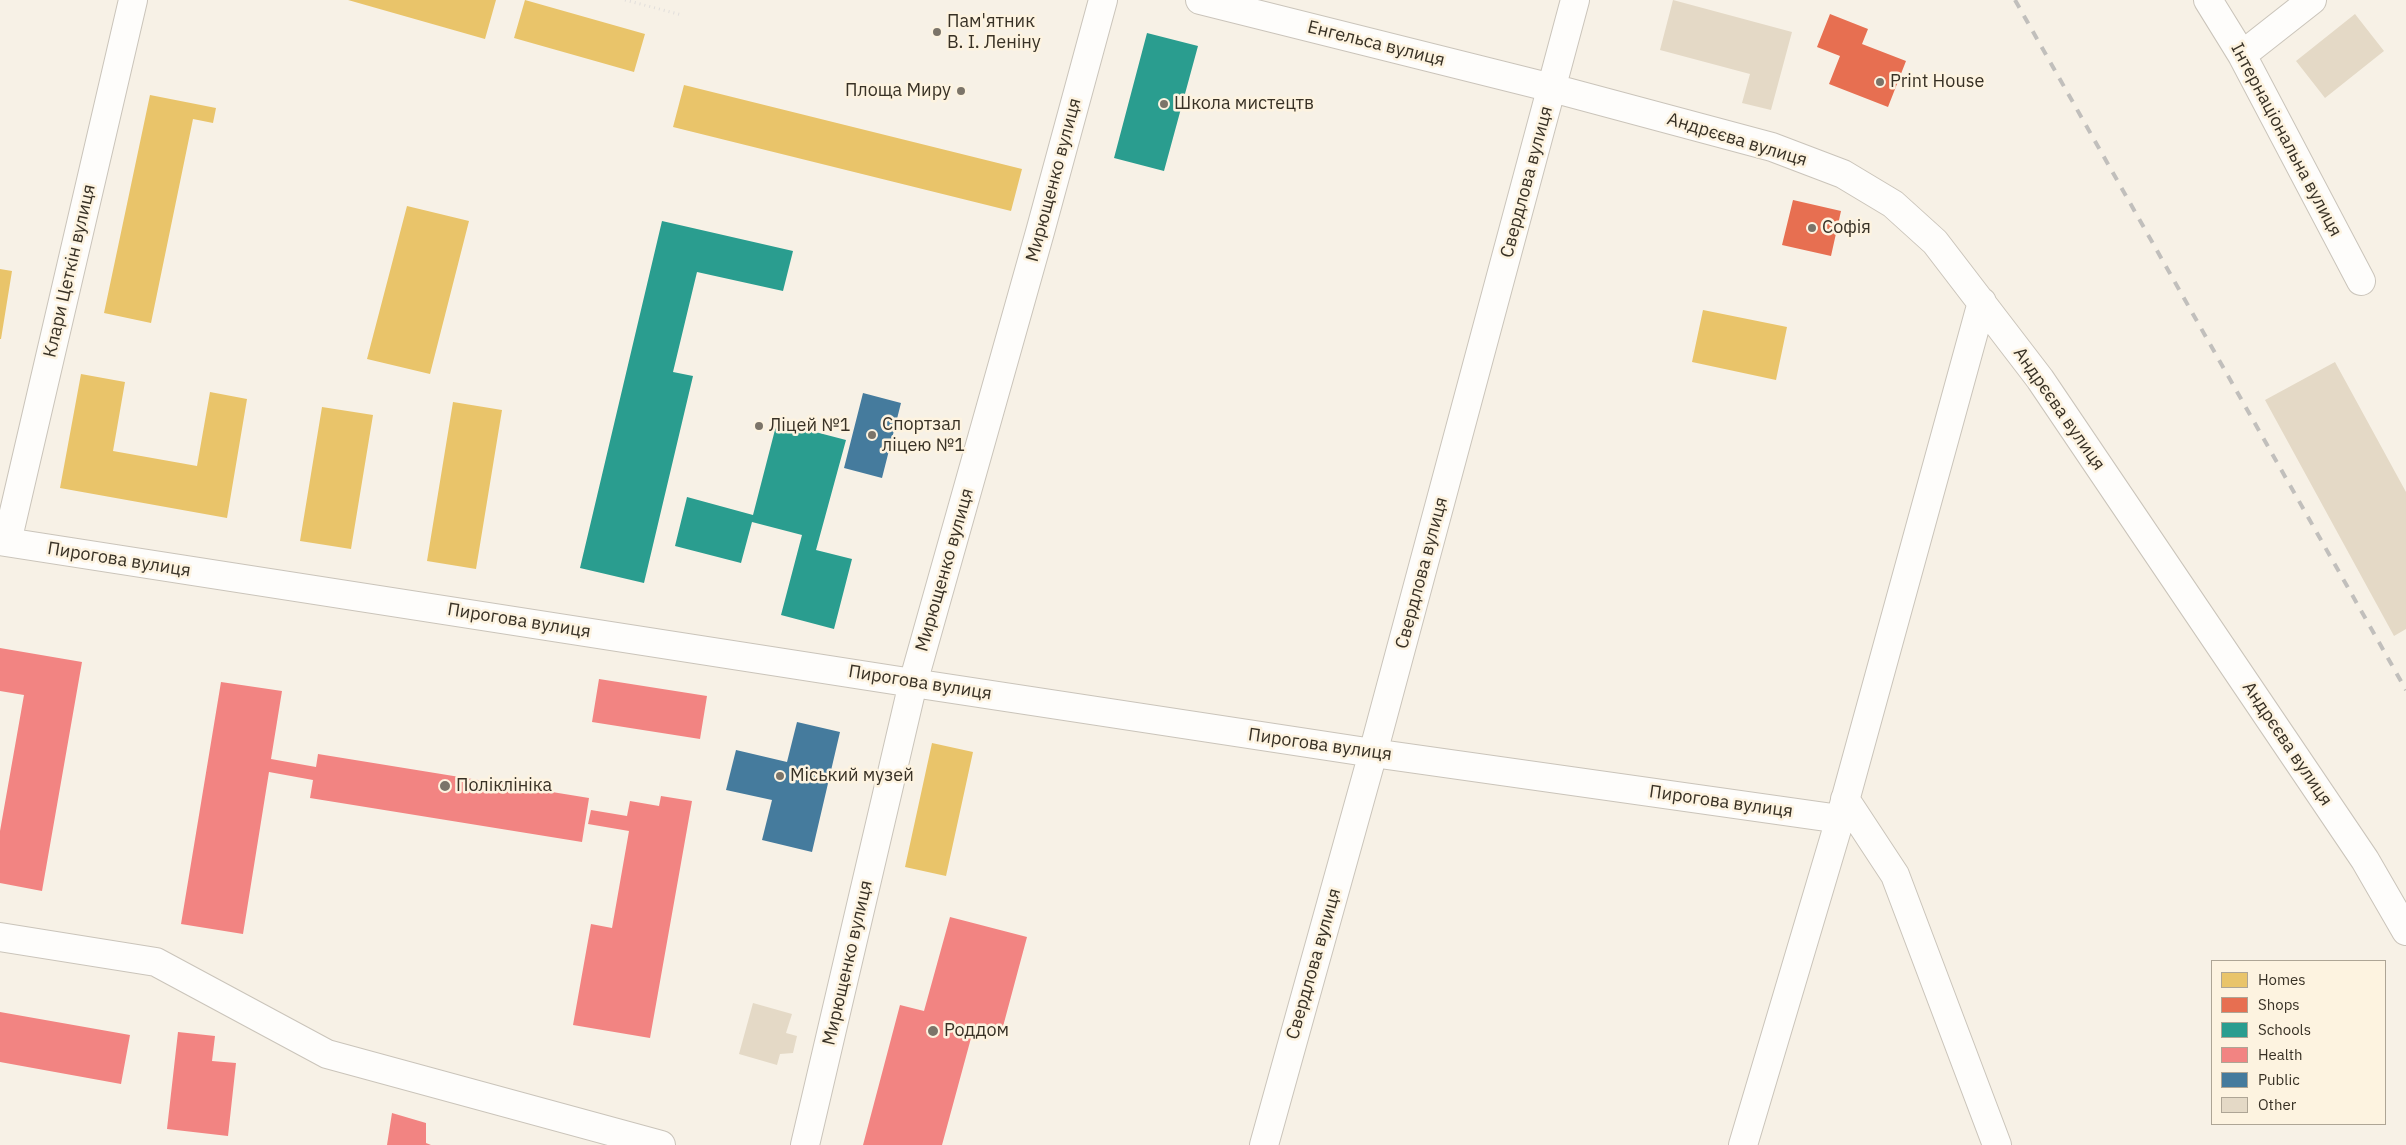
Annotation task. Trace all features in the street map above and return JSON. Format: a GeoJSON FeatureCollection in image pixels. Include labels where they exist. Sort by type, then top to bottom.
{"type":"FeatureCollection","features":[{"type":"Feature","properties":{"kind":"street","name":"Клари Цеткін вулиця"},"geometry":{"type":"LineString","coordinates":[[4,542],[133,0]]}},
{"type":"Feature","properties":{"kind":"street","name":"Мирющенко вулиця"},"geometry":{"type":"LineString","coordinates":[[805,1145],[913,683],[1103,0]]}},
{"type":"Feature","properties":{"kind":"street","name":"Енгельса вулиця"},"geometry":{"type":"LineString","coordinates":[[1200,0],[1552,88]]}},
{"type":"Feature","properties":{"kind":"street","name":"Свердлова вулиця"},"geometry":{"type":"LineString","coordinates":[[1264,1145],[1373,753],[1575,0]]}},
{"type":"Feature","properties":{"kind":"street","name":"Інтернаціональна вулиця"},"geometry":{"type":"LineString","coordinates":[[2208,0],[2242,55],[2361,281]]}},
{"type":"Feature","properties":{"kind":"street"},"geometry":{"type":"LineString","coordinates":[[2242,55],[2312,0]]}},
{"type":"Feature","properties":{"kind":"street","name":"Андрєєва вулиця"},"geometry":{"type":"LineString","coordinates":[[1552,88],[1772,147],[1843,174],[1893,204],[1935,242],[2040,379],[2365,860],[2406,931]]}},
{"type":"Feature","properties":{"kind":"street"},"geometry":{"type":"LineString","coordinates":[[1743,1145],[1843,809],[1982,302]]}},
{"type":"Feature","properties":{"kind":"street","name":"Пирогова вулиця"},"geometry":{"type":"LineString","coordinates":[[4,542],[1373,753],[1843,809]]}},
{"type":"Feature","properties":{"kind":"street"},"geometry":{"type":"LineString","coordinates":[[1843,809],[1895,875],[1997,1145]]}},
{"type":"Feature","properties":{"kind":"street"},"geometry":{"type":"LineString","coordinates":[[0,937],[156,962],[327,1054],[661,1145]]}},
{"type":"Feature","properties":{"kind":"path"},"geometry":{"type":"LineString","coordinates":[[625,0],[682,16]]}},
{"type":"Feature","properties":{"kind":"building: Homes"},"geometry":{"type":"Polygon","coordinates":[[[348,0],[496,0],[485,39],[348,0]]]}},
{"type":"Feature","properties":{"kind":"building: Homes"},"geometry":{"type":"Polygon","coordinates":[[[525,0],[645,34],[634,72],[514,38],[525,0]]]}},
{"type":"Feature","properties":{"kind":"building: Homes"},"geometry":{"type":"Polygon","coordinates":[[[684,85],[1022,169],[1011,211],[673,127],[684,85]]]}},
{"type":"Feature","properties":{"kind":"building: Homes"},"geometry":{"type":"Polygon","coordinates":[[[150,95],[216,108],[213,123],[193,119],[151,323],[104,313],[150,95]]]}},
{"type":"Feature","properties":{"kind":"building: Homes"},"geometry":{"type":"Polygon","coordinates":[[[407,206],[469,221],[430,374],[367,359],[407,206]]]}},
{"type":"Feature","properties":{"kind":"building: Homes"},"geometry":{"type":"Polygon","coordinates":[[[0,269],[12,271],[1,339],[0,339],[0,269]]]}},
{"type":"Feature","properties":{"kind":"building: Homes"},"geometry":{"type":"Polygon","coordinates":[[[1703,310],[1787,327],[1776,380],[1692,362],[1703,310]]]}},
{"type":"Feature","properties":{"kind":"building: Homes"},"geometry":{"type":"Polygon","coordinates":[[[81,374],[125,382],[113,451],[197,466],[210,392],[247,399],[227,518],[60,488],[81,374]]]}},
{"type":"Feature","properties":{"kind":"building: Homes"},"geometry":{"type":"Polygon","coordinates":[[[453,402],[502,410],[476,569],[427,561],[453,402]]]}},
{"type":"Feature","properties":{"kind":"building: Homes"},"geometry":{"type":"Polygon","coordinates":[[[322,407],[373,415],[351,549],[300,541],[322,407]]]}},
{"type":"Feature","properties":{"kind":"building: Homes"},"geometry":{"type":"Polygon","coordinates":[[[932,743],[973,752],[946,876],[905,867],[932,743]]]}},
{"type":"Feature","properties":{"kind":"building: Shops"},"geometry":{"type":"Polygon","coordinates":[[[1830,14],[1868,29],[1862,44],[1906,61],[1888,107],[1829,84],[1840,56],[1817,47],[1830,14]]]}},
{"type":"Feature","properties":{"kind":"building: Shops","name":"Софія"},"geometry":{"type":"Polygon","coordinates":[[[1793,200],[1841,211],[1831,256],[1782,245],[1793,200]]]}},
{"type":"Feature","properties":{"kind":"building: Schools"},"geometry":{"type":"Polygon","coordinates":[[[1147,33],[1198,46],[1164,171],[1114,158],[1147,33]]]}},
{"type":"Feature","properties":{"kind":"building: Schools"},"geometry":{"type":"Polygon","coordinates":[[[662,221],[793,251],[783,291],[697,272],[673,372],[693,376],[644,583],[580,568],[662,221]]]}},
{"type":"Feature","properties":{"kind":"building: Schools"},"geometry":{"type":"Polygon","coordinates":[[[777,422],[846,440],[816,550],[852,559],[834,629],[781,615],[802,535],[752,522],[741,563],[675,546],[687,497],[753,515],[777,422]]]}},
{"type":"Feature","properties":{"kind":"building: Health"},"geometry":{"type":"Polygon","coordinates":[[[0,648],[82,662],[42,891],[0,883],[0,831],[24,695],[0,691],[0,648]]]}},
{"type":"Feature","properties":{"kind":"building: Health"},"geometry":{"type":"Polygon","coordinates":[[[599,679],[707,696],[700,739],[592,722],[599,679]]]}},
{"type":"Feature","properties":{"kind":"building: Health"},"geometry":{"type":"Polygon","coordinates":[[[221,682],[282,691],[271,759],[316,767],[318,754],[589,798],[582,842],[310,798],[313,780],[269,772],[243,934],[181,924],[221,682]]]}},
{"type":"Feature","properties":{"kind":"building: Health"},"geometry":{"type":"Polygon","coordinates":[[[661,796],[692,801],[650,1038],[573,1025],[591,924],[612,928],[629,831],[588,824],[591,810],[627,816],[630,801],[659,806],[661,796]]]}},
{"type":"Feature","properties":{"kind":"building: Health","name":"Роддом"},"geometry":{"type":"Polygon","coordinates":[[[950,917],[1027,937],[1001,1034],[974,1027],[942,1145],[863,1145],[900,1005],[924,1011],[950,917]]]}},
{"type":"Feature","properties":{"kind":"building: Health"},"geometry":{"type":"Polygon","coordinates":[[[0,1012],[130,1035],[121,1084],[0,1062],[0,1012]]]}},
{"type":"Feature","properties":{"kind":"building: Health"},"geometry":{"type":"Polygon","coordinates":[[[178,1032],[215,1036],[212,1061],[236,1063],[228,1136],[167,1129],[178,1032]]]}},
{"type":"Feature","properties":{"kind":"building: Health"},"geometry":{"type":"Polygon","coordinates":[[[392,1113],[426,1123],[426,1143],[431,1145],[387,1145],[392,1113]]]}},
{"type":"Feature","properties":{"kind":"building: Public","name":"Спортзал ліцею №1"},"geometry":{"type":"Polygon","coordinates":[[[863,393],[901,403],[882,478],[844,468],[863,393]]]}},
{"type":"Feature","properties":{"kind":"building: Public","name":"Міський музей"},"geometry":{"type":"Polygon","coordinates":[[[797,722],[840,732],[812,852],[762,840],[772,800],[726,790],[736,750],[787,762],[797,722]]]}},
{"type":"Feature","properties":{"kind":"building: Other"},"geometry":{"type":"Polygon","coordinates":[[[1673,0],[1792,32],[1771,110],[1742,103],[1750,74],[1660,50],[1673,0]]]}},
{"type":"Feature","properties":{"kind":"building: Other"},"geometry":{"type":"Polygon","coordinates":[[[2355,14],[2384,51],[2325,98],[2296,61],[2355,14]]]}},
{"type":"Feature","properties":{"kind":"building: Other"},"geometry":{"type":"Polygon","coordinates":[[[2335,362],[2406,492],[2406,629],[2394,636],[2265,400],[2335,362]]]}},
{"type":"Feature","properties":{"kind":"building: Other"},"geometry":{"type":"Polygon","coordinates":[[[753,1003],[792,1014],[786,1033],[797,1036],[793,1053],[780,1054],[777,1065],[739,1054],[753,1003]]]}},
{"type":"Feature","properties":{"kind":"railway"},"geometry":{"type":"LineString","coordinates":[[2015,0],[2406,690]]}},
{"type":"Feature","properties":{"kind":"place","name":"Пам'ятник В. І. Леніну"},"geometry":{"type":"Point","coordinates":[937,32]}},
{"type":"Feature","properties":{"kind":"place","name":"Print House"},"geometry":{"type":"Point","coordinates":[1880,82]}},
{"type":"Feature","properties":{"kind":"place","name":"Площа Миру"},"geometry":{"type":"Point","coordinates":[961,91]}},
{"type":"Feature","properties":{"kind":"place","name":"Школа мистецтв"},"geometry":{"type":"Point","coordinates":[1164,104]}},
{"type":"Feature","properties":{"kind":"place","name":"Софія"},"geometry":{"type":"Point","coordinates":[1812,228]}},
{"type":"Feature","properties":{"kind":"place","name":"Ліцей №1"},"geometry":{"type":"Point","coordinates":[759,426]}},
{"type":"Feature","properties":{"kind":"place","name":"Спортзал ліцею №1"},"geometry":{"type":"Point","coordinates":[872,435]}},
{"type":"Feature","properties":{"kind":"place","name":"Міський музей"},"geometry":{"type":"Point","coordinates":[780,776]}},
{"type":"Feature","properties":{"kind":"place","name":"Поліклініка"},"geometry":{"type":"Point","coordinates":[445,786]}},
{"type":"Feature","properties":{"kind":"place","name":"Роддом"},"geometry":{"type":"Point","coordinates":[933,1031]}}]}
